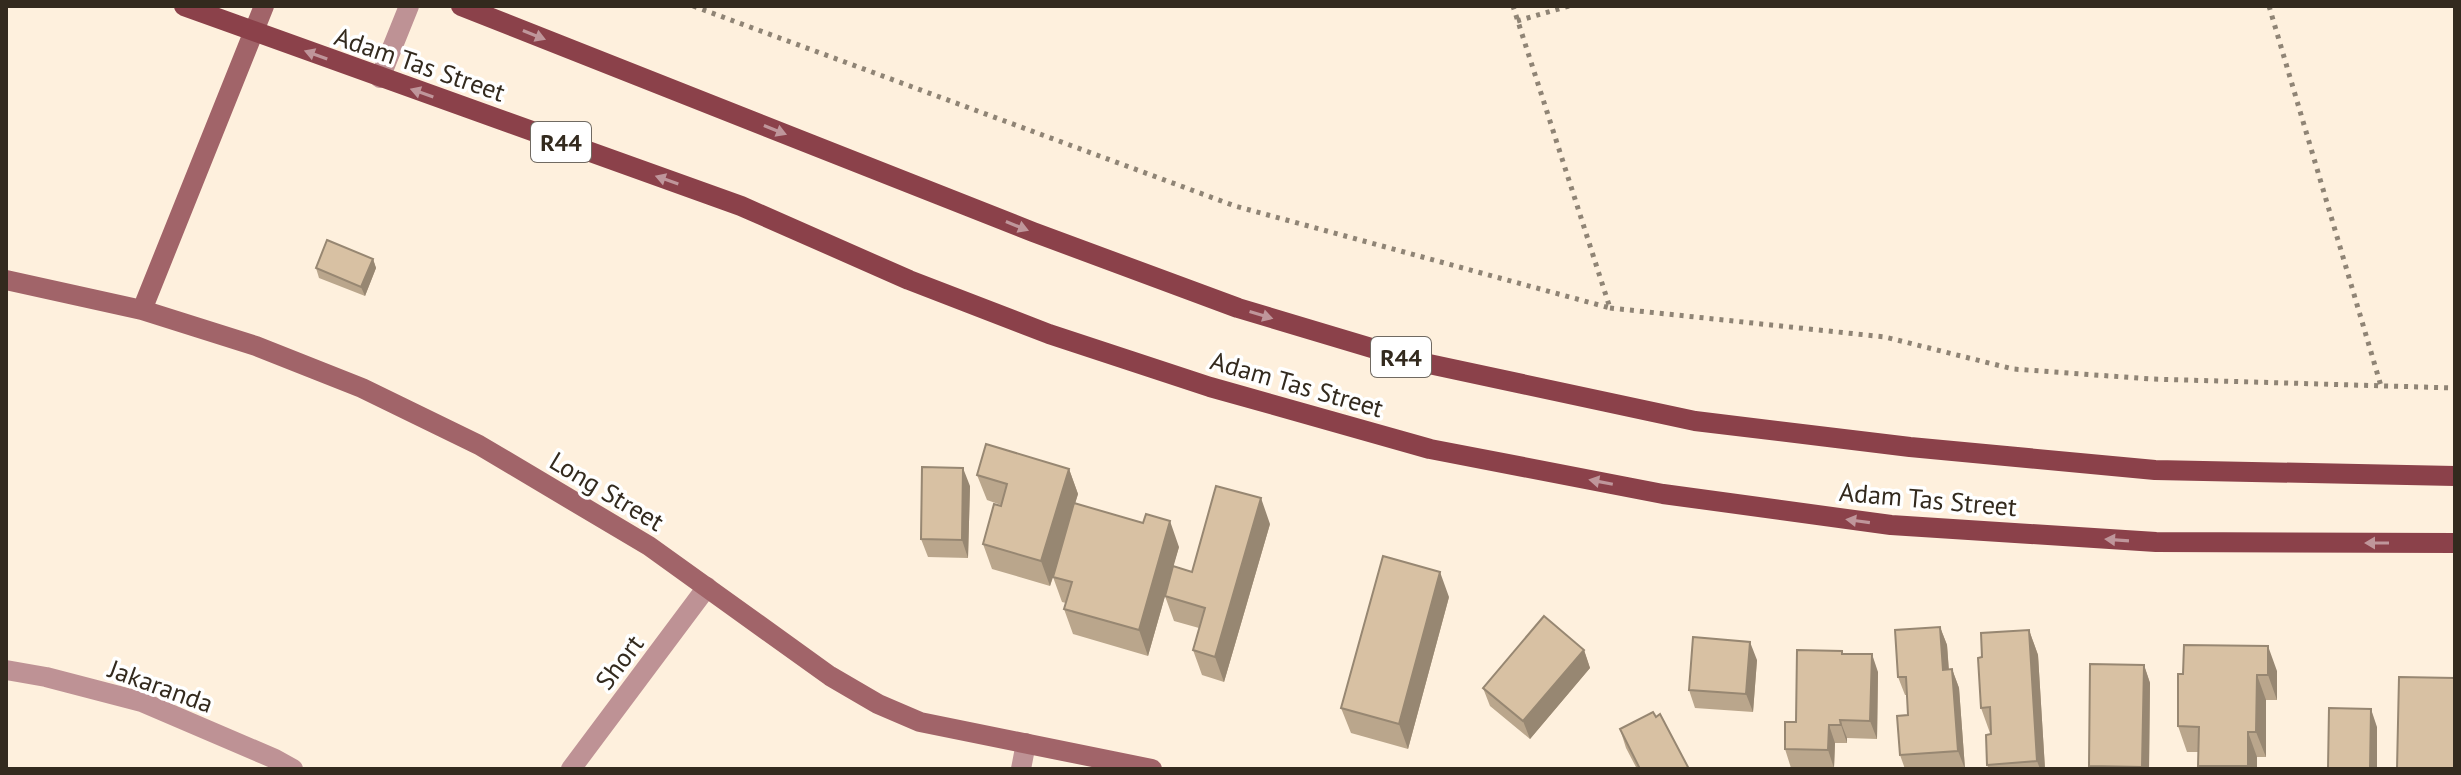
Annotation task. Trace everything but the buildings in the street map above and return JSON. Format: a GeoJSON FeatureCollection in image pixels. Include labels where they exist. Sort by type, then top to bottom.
{"type":"FeatureCollection","features":[{"type":"Feature","properties":{"kind":"main road","name":"Adam Tas Street"},"geometry":{"type":"LineString","coordinates":[[184,6],[252,33],[741,206],[909,280],[1049,334],[1210,387],[1430,449],[1663,494],[1891,525],[2156,542],[2455,543]]}},
{"type":"Feature","properties":{"kind":"main road","name":"Adam Tas Street"},"geometry":{"type":"LineString","coordinates":[[461,6],[1033,232],[1238,308],[1415,361],[1695,421],[1910,447],[2155,470],[2455,476]]}},
{"type":"Feature","properties":{"kind":"street"},"geometry":{"type":"LineString","coordinates":[[142,310],[264,6]]}},
{"type":"Feature","properties":{"kind":"street"},"geometry":{"type":"LineString","coordinates":[[380,78],[409,6]]}},
{"type":"Feature","properties":{"kind":"street","name":"Long Street"},"geometry":{"type":"LineString","coordinates":[[6,280],[142,310],[270,351],[362,388],[466,439],[596,512],[830,676],[878,704],[920,722],[1152,769]]}},
{"type":"Feature","properties":{"kind":"street","name":"Short"},"geometry":{"type":"LineString","coordinates":[[571,769],[707,587]]}},
{"type":"Feature","properties":{"kind":"street","name":"Jakaranda"},"geometry":{"type":"LineString","coordinates":[[6,670],[142,702],[293,769]]}},
{"type":"Feature","properties":{"kind":"street"},"geometry":{"type":"LineString","coordinates":[[1021,769],[1026,743]]}},
{"type":"Feature","properties":{"kind":"path"},"geometry":{"type":"LineString","coordinates":[[693,6],[1235,206],[1610,308],[1885,337],[2013,369],[2151,379],[2455,388]]}},
{"type":"Feature","properties":{"kind":"path"},"geometry":{"type":"LineString","coordinates":[[1513,6],[1610,308]]}},
{"type":"Feature","properties":{"kind":"path"},"geometry":{"type":"LineString","coordinates":[[1517,21],[1569,6]]}},
{"type":"Feature","properties":{"kind":"path"},"geometry":{"type":"LineString","coordinates":[[2269,6],[2381,386]]}}]}
